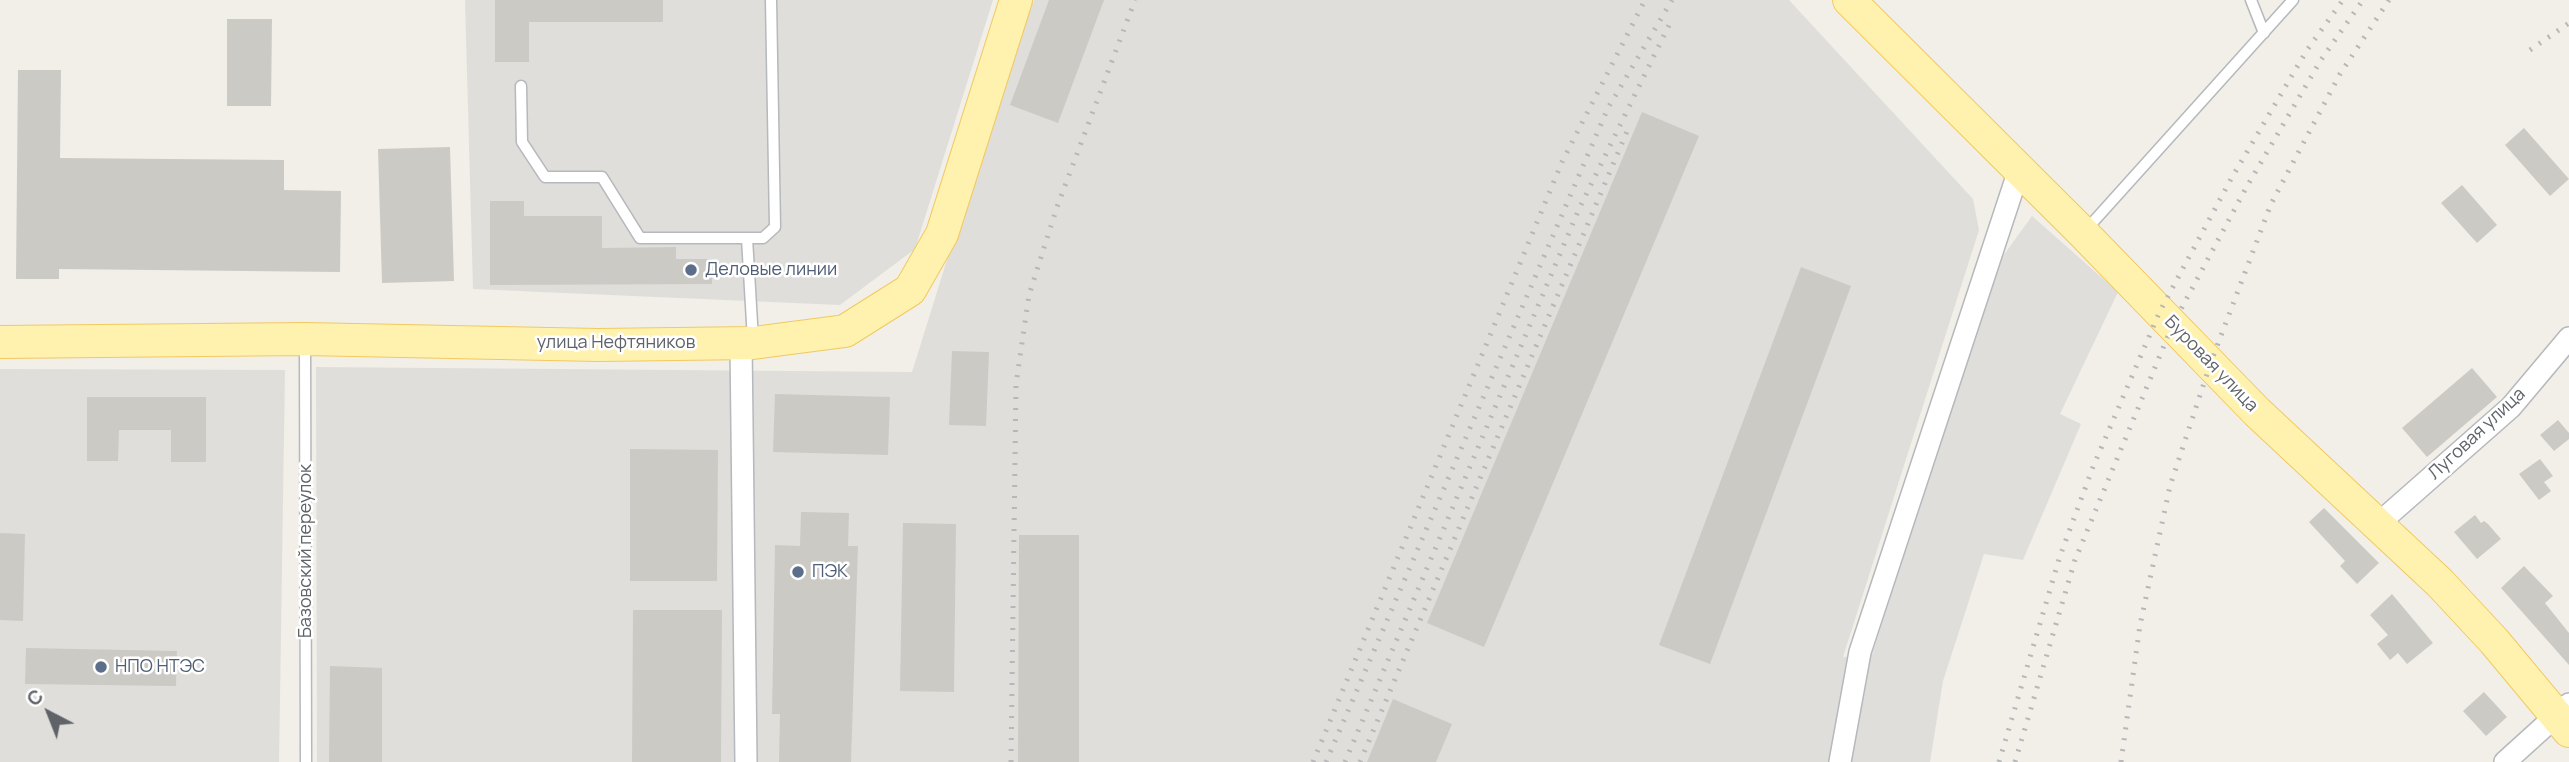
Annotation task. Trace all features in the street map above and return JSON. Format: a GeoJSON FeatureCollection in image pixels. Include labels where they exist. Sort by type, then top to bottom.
{"type":"FeatureCollection","features":[{"type":"Feature","properties":{"kind":"main road","name":"улица Нефтяников"},"geometry":{"type":"LineString","coordinates":[[0,342],[305,340],[598,345],[747,343],[845,331],[910,290],[942,234],[1016,0]]}},
{"type":"Feature","properties":{"kind":"main road","name":"Буровая улица"},"geometry":{"type":"LineString","coordinates":[[1849,0],[2083,233],[2257,412],[2449,593],[2565,716]]}},
{"type":"Feature","properties":{"kind":"street"},"geometry":{"type":"LineString","coordinates":[[1840,762],[1860,652],[2019,170]]}},
{"type":"Feature","properties":{"kind":"street","name":"Луговая улица"},"geometry":{"type":"LineString","coordinates":[[2378,524],[2511,407],[2569,338]]}},
{"type":"Feature","properties":{"kind":"street"},"geometry":{"type":"LineString","coordinates":[[746,762],[747,343]]}},
{"type":"Feature","properties":{"kind":"street"},"geometry":{"type":"LineString","coordinates":[[2505,762],[2565,716]]}},
{"type":"Feature","properties":{"kind":"lane"},"geometry":{"type":"LineString","coordinates":[[521,86],[522,142],[545,177],[602,177],[640,238],[763,238],[775,228],[771,0]]}},
{"type":"Feature","properties":{"kind":"lane"},"geometry":{"type":"LineString","coordinates":[[2251,0],[2264,33]]}},
{"type":"Feature","properties":{"kind":"lane"},"geometry":{"type":"LineString","coordinates":[[2083,233],[2293,0]]}},
{"type":"Feature","properties":{"kind":"lane"},"geometry":{"type":"LineString","coordinates":[[747,238],[747,343]]}},
{"type":"Feature","properties":{"kind":"lane","name":"Базовский переулок"},"geometry":{"type":"LineString","coordinates":[[305,340],[306,762]]}},
{"type":"Feature","properties":{"kind":"shaded area"},"geometry":{"type":"Polygon","coordinates":[[[465,0],[993,0],[915,249],[840,305],[473,289],[465,0]]]}},
{"type":"Feature","properties":{"kind":"shaded area"},"geometry":{"type":"Polygon","coordinates":[[[1034,0],[1789,0],[1973,199],[1979,230],[1843,657],[1872,655],[1998,263],[2032,216],[2118,292],[2060,414],[2081,424],[2023,560],[1984,554],[1943,681],[1930,762],[317,762],[316,367],[912,372],[1000,90],[1034,0]]]}},
{"type":"Feature","properties":{"kind":"shaded area"},"geometry":{"type":"Polygon","coordinates":[[[0,369],[285,370],[279,762],[0,762],[0,369]]]}},
{"type":"Feature","properties":{"kind":"building"},"geometry":{"type":"Polygon","coordinates":[[[495,0],[663,0],[663,22],[529,22],[529,62],[495,62],[495,0]]]}},
{"type":"Feature","properties":{"kind":"building"},"geometry":{"type":"Polygon","coordinates":[[[1049,0],[1104,0],[1058,123],[1010,105],[1049,0]]]}},
{"type":"Feature","properties":{"kind":"building"},"geometry":{"type":"Polygon","coordinates":[[[227,19],[272,19],[271,106],[227,106],[227,19]]]}},
{"type":"Feature","properties":{"kind":"building"},"geometry":{"type":"Polygon","coordinates":[[[18,70],[61,70],[60,158],[284,160],[284,190],[341,191],[340,272],[59,269],[59,279],[16,279],[18,70]]]}},
{"type":"Feature","properties":{"kind":"building"},"geometry":{"type":"Polygon","coordinates":[[[1642,112],[1699,136],[1484,647],[1427,623],[1642,112]]]}},
{"type":"Feature","properties":{"kind":"building"},"geometry":{"type":"Polygon","coordinates":[[[2524,128],[2569,179],[2550,196],[2505,145],[2524,128]]]}},
{"type":"Feature","properties":{"kind":"building"},"geometry":{"type":"Polygon","coordinates":[[[450,147],[454,281],[382,283],[378,149],[450,147]]]}},
{"type":"Feature","properties":{"kind":"building"},"geometry":{"type":"Polygon","coordinates":[[[2462,185],[2497,225],[2477,243],[2441,203],[2462,185]]]}},
{"type":"Feature","properties":{"kind":"building"},"geometry":{"type":"Polygon","coordinates":[[[490,201],[524,201],[524,216],[602,216],[602,248],[676,247],[676,259],[712,259],[712,284],[490,285],[490,201]]]}},
{"type":"Feature","properties":{"kind":"building"},"geometry":{"type":"Polygon","coordinates":[[[1801,267],[1851,286],[1710,664],[1659,645],[1801,267]]]}},
{"type":"Feature","properties":{"kind":"building"},"geometry":{"type":"Polygon","coordinates":[[[952,351],[989,352],[986,426],[949,425],[952,351]]]}},
{"type":"Feature","properties":{"kind":"building"},"geometry":{"type":"Polygon","coordinates":[[[2472,368],[2497,397],[2427,457],[2402,428],[2472,368]]]}},
{"type":"Feature","properties":{"kind":"building"},"geometry":{"type":"Polygon","coordinates":[[[775,394],[890,397],[888,455],[773,452],[775,394]]]}},
{"type":"Feature","properties":{"kind":"building"},"geometry":{"type":"Polygon","coordinates":[[[87,397],[206,397],[206,462],[171,462],[171,430],[119,430],[118,461],[87,461],[87,397]]]}},
{"type":"Feature","properties":{"kind":"building"},"geometry":{"type":"Polygon","coordinates":[[[2558,420],[2569,433],[2569,439],[2554,451],[2540,435],[2558,420]]]}},
{"type":"Feature","properties":{"kind":"building"},"geometry":{"type":"Polygon","coordinates":[[[630,449],[718,450],[717,581],[630,581],[630,449]]]}},
{"type":"Feature","properties":{"kind":"building"},"geometry":{"type":"Polygon","coordinates":[[[2540,459],[2553,476],[2544,482],[2551,491],[2539,500],[2519,474],[2540,459]]]}},
{"type":"Feature","properties":{"kind":"building"},"geometry":{"type":"Polygon","coordinates":[[[2324,508],[2379,563],[2357,584],[2340,566],[2345,561],[2309,522],[2324,508]]]}},
{"type":"Feature","properties":{"kind":"building"},"geometry":{"type":"Polygon","coordinates":[[[801,512],[849,513],[848,546],[858,546],[851,762],[779,762],[780,714],[772,714],[775,545],[800,546],[801,512]]]}},
{"type":"Feature","properties":{"kind":"building"},"geometry":{"type":"Polygon","coordinates":[[[2475,515],[2481,523],[2484,521],[2488,524],[2501,539],[2477,559],[2454,532],[2475,515]]]}},
{"type":"Feature","properties":{"kind":"building"},"geometry":{"type":"Polygon","coordinates":[[[903,523],[956,524],[954,692],[900,691],[903,523]]]}},
{"type":"Feature","properties":{"kind":"building"},"geometry":{"type":"Polygon","coordinates":[[[0,533],[25,534],[23,621],[0,620],[0,533]]]}},
{"type":"Feature","properties":{"kind":"building"},"geometry":{"type":"Polygon","coordinates":[[[1019,535],[1079,535],[1079,762],[1018,762],[1019,535]]]}},
{"type":"Feature","properties":{"kind":"building"},"geometry":{"type":"Polygon","coordinates":[[[2524,566],[2553,596],[2545,603],[2569,633],[2569,665],[2501,588],[2524,566]]]}},
{"type":"Feature","properties":{"kind":"building"},"geometry":{"type":"Polygon","coordinates":[[[2392,594],[2433,643],[2407,664],[2398,653],[2390,660],[2377,644],[2388,635],[2370,615],[2392,594]]]}},
{"type":"Feature","properties":{"kind":"building"},"geometry":{"type":"Polygon","coordinates":[[[633,610],[722,610],[721,762],[632,762],[633,610]]]}},
{"type":"Feature","properties":{"kind":"building","name":"НПО НТЭС"},"geometry":{"type":"Polygon","coordinates":[[[26,648],[177,651],[176,686],[25,684],[26,648]]]}},
{"type":"Feature","properties":{"kind":"building"},"geometry":{"type":"Polygon","coordinates":[[[330,666],[382,668],[382,762],[329,762],[330,666]]]}},
{"type":"Feature","properties":{"kind":"building"},"geometry":{"type":"Polygon","coordinates":[[[2484,692],[2507,717],[2486,736],[2463,711],[2484,692]]]}},
{"type":"Feature","properties":{"kind":"building"},"geometry":{"type":"Polygon","coordinates":[[[1393,699],[1452,724],[1436,762],[1367,762],[1393,699]]]}},
{"type":"Feature","properties":{"kind":"railway"},"geometry":{"type":"LineString","coordinates":[[1011,762],[1016,384],[1029,295],[1057,207],[1135,0]]}},
{"type":"Feature","properties":{"kind":"railway"},"geometry":{"type":"LineString","coordinates":[[1313,762],[1562,162],[1645,0]]}},
{"type":"Feature","properties":{"kind":"railway"},"geometry":{"type":"LineString","coordinates":[[1326,762],[1608,108],[1672,0]]}},
{"type":"Feature","properties":{"kind":"railway"},"geometry":{"type":"LineString","coordinates":[[1999,762],[2060,556],[2093,467],[2160,311],[2231,179],[2307,50],[2343,0]]}},
{"type":"Feature","properties":{"kind":"railway"},"geometry":{"type":"LineString","coordinates":[[2015,762],[2075,560],[2173,324],[2246,188],[2321,60],[2363,0]]}},
{"type":"Feature","properties":{"kind":"railway"},"geometry":{"type":"LineString","coordinates":[[2121,762],[2140,625],[2170,486],[2211,362],[2271,204],[2340,74],[2389,0]]}},
{"type":"Feature","properties":{"kind":"railway"},"geometry":{"type":"LineString","coordinates":[[1345,762],[1579,209],[1672,19]]}},
{"type":"Feature","properties":{"kind":"railway"},"geometry":{"type":"LineString","coordinates":[[2530,50],[2569,23]]}},
{"type":"Feature","properties":{"kind":"railway"},"geometry":{"type":"LineString","coordinates":[[1360,762],[1628,129]]}},
{"type":"Feature","properties":{"kind":"place","name":"Деловые линии"},"geometry":{"type":"Point","coordinates":[691,270]}},
{"type":"Feature","properties":{"kind":"place","name":"ПЭК"},"geometry":{"type":"Point","coordinates":[798,572]}},
{"type":"Feature","properties":{"kind":"place","name":"НПО НТЭС"},"geometry":{"type":"Point","coordinates":[101,667]}}]}
